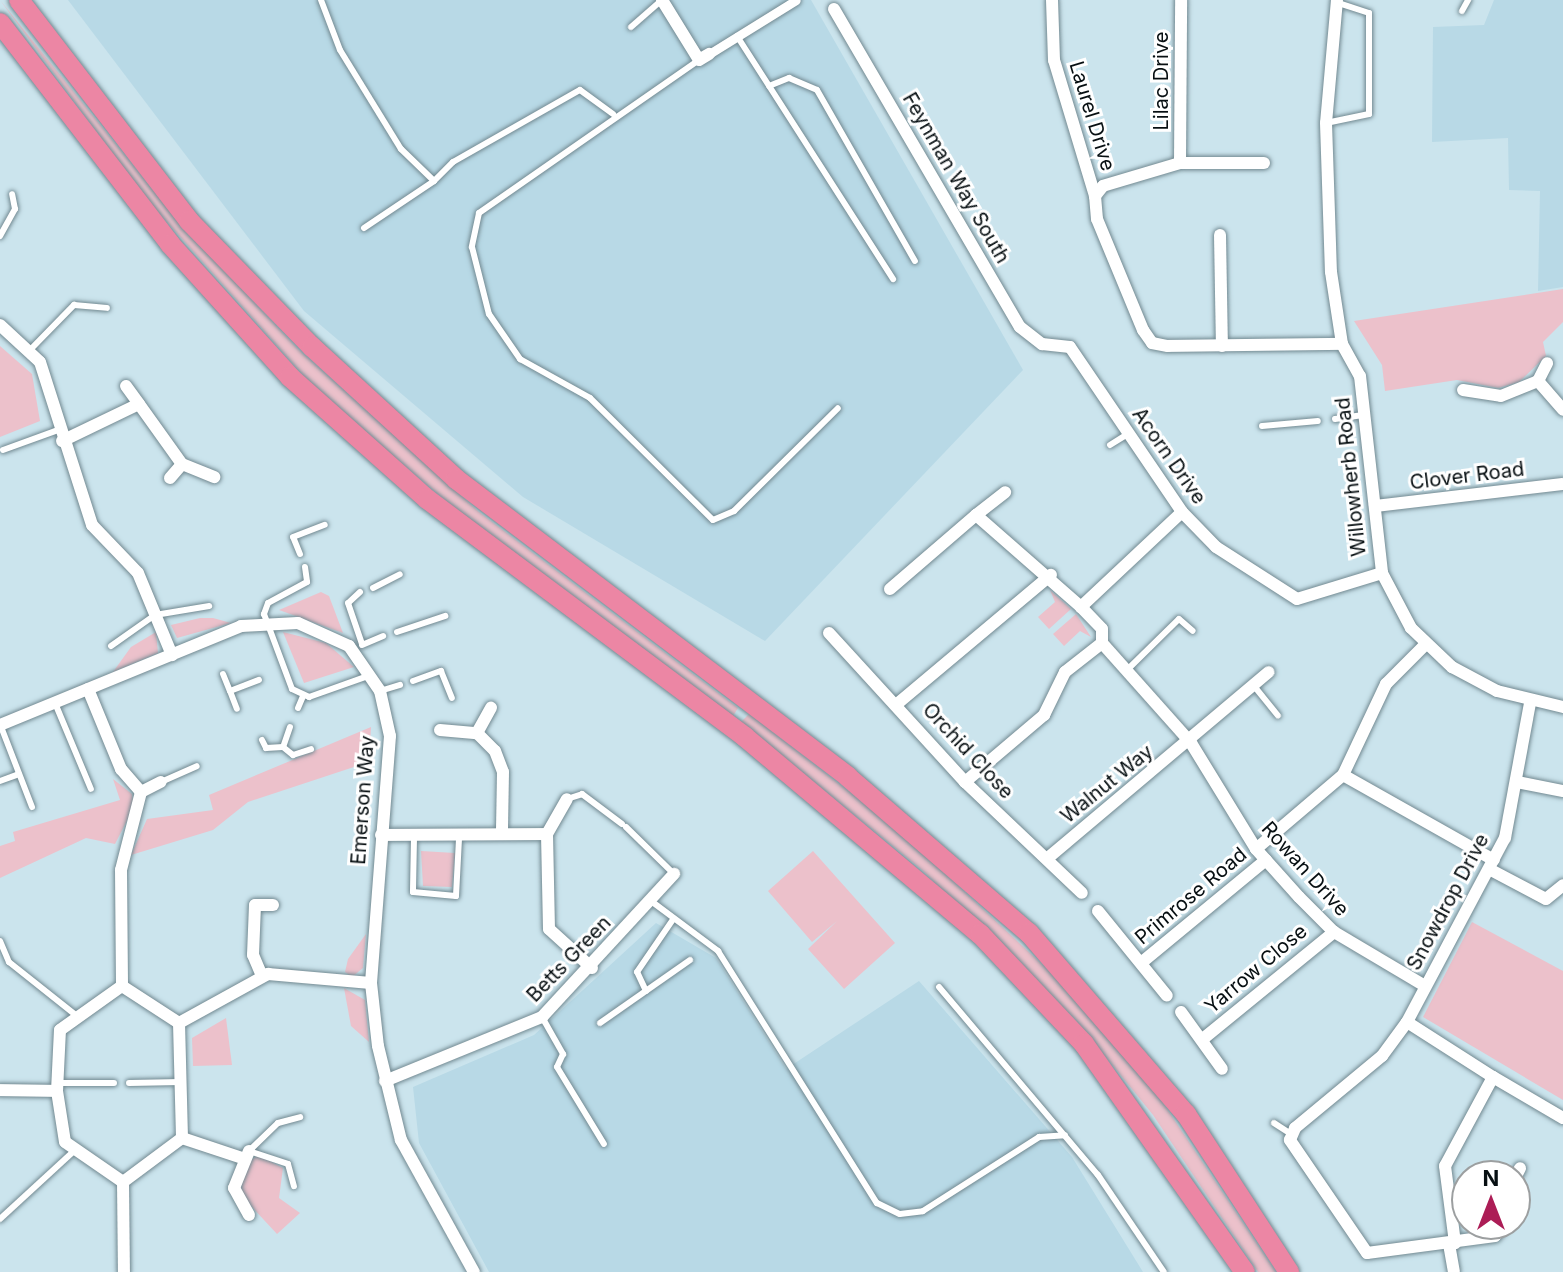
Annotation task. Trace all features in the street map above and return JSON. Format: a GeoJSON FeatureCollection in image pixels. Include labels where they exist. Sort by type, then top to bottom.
{"type":"FeatureCollection","features":[{"type":"Feature","properties":{"kind":"highway"},"geometry":{"type":"LineString","coordinates":[[19,0],[189,221],[312,347],[456,479],[848,777],[1029,933],[1186,1114],[1289,1267]]}},
{"type":"Feature","properties":{"kind":"highway"},"geometry":{"type":"LineString","coordinates":[[0,23],[170,244],[290,377],[427,499],[770,756],[980,934],[1084,1044],[1245,1272]]}},
{"type":"Feature","properties":{"kind":"street"},"geometry":{"type":"LineString","coordinates":[[662,0],[704,57],[796,0]]}},
{"type":"Feature","properties":{"kind":"street","name":"Laurel Drive"},"geometry":{"type":"LineString","coordinates":[[1052,0],[1054,60],[1095,196],[1097,219],[1152,343],[1222,346]]}},
{"type":"Feature","properties":{"kind":"street","name":"Lilac Drive"},"geometry":{"type":"LineString","coordinates":[[1180,163],[1181,0]]}},
{"type":"Feature","properties":{"kind":"street","name":"Willowherb Road"},"geometry":{"type":"LineString","coordinates":[[1336,1],[1326,123],[1342,344],[1360,376],[1382,573],[1425,645],[1452,667],[1530,703],[1563,707]]}},
{"type":"Feature","properties":{"kind":"street","name":"Feynman Way South"},"geometry":{"type":"LineString","coordinates":[[831,5],[1020,327],[1042,344],[1070,347]]}},
{"type":"Feature","properties":{"kind":"street"},"geometry":{"type":"LineString","coordinates":[[1095,196],[1103,186],[1180,163],[1264,163]]}},
{"type":"Feature","properties":{"kind":"street"},"geometry":{"type":"LineString","coordinates":[[1220,235],[1222,346],[1342,344]]}},
{"type":"Feature","properties":{"kind":"street"},"geometry":{"type":"LineString","coordinates":[[3,332],[31,349],[92,525],[138,573],[172,655]]}},
{"type":"Feature","properties":{"kind":"street","name":"Acorn Drive"},"geometry":{"type":"LineString","coordinates":[[1070,347],[1182,512],[1280,594],[1312,600],[1382,573]]}},
{"type":"Feature","properties":{"kind":"street"},"geometry":{"type":"LineString","coordinates":[[1463,390],[1501,396],[1538,381],[1547,363]]}},
{"type":"Feature","properties":{"kind":"street"},"geometry":{"type":"LineString","coordinates":[[1538,381],[1563,410]]}},
{"type":"Feature","properties":{"kind":"street"},"geometry":{"type":"LineString","coordinates":[[126,386],[182,464],[214,477]]}},
{"type":"Feature","properties":{"kind":"street"},"geometry":{"type":"LineString","coordinates":[[60,436],[139,404]]}},
{"type":"Feature","properties":{"kind":"street"},"geometry":{"type":"LineString","coordinates":[[170,478],[182,464]]}},
{"type":"Feature","properties":{"kind":"street","name":"Clover Road"},"geometry":{"type":"LineString","coordinates":[[1375,506],[1563,484]]}},
{"type":"Feature","properties":{"kind":"street"},"geometry":{"type":"LineString","coordinates":[[890,589],[1005,492]]}},
{"type":"Feature","properties":{"kind":"street"},"geometry":{"type":"LineString","coordinates":[[1081,607],[1182,512]]}},
{"type":"Feature","properties":{"kind":"street","name":"Rowan Drive"},"geometry":{"type":"LineString","coordinates":[[976,515],[1035,573],[1051,575],[1102,629],[1102,643],[1191,743],[1256,849],[1334,932],[1425,986]]}},
{"type":"Feature","properties":{"kind":"street"},"geometry":{"type":"LineString","coordinates":[[897,704],[1051,575]]}},
{"type":"Feature","properties":{"kind":"street","name":"Emerson Way"},"geometry":{"type":"LineString","coordinates":[[0,724],[172,655],[265,622],[298,623],[359,649],[380,691],[390,736],[371,983],[385,1081],[410,1158],[474,1272]]}},
{"type":"Feature","properties":{"kind":"street","name":"Orchid Close"},"geometry":{"type":"LineString","coordinates":[[829,633],[965,782],[1049,857],[1082,893]]}},
{"type":"Feature","properties":{"kind":"street"},"geometry":{"type":"LineString","coordinates":[[965,782],[1044,715],[1065,672],[1102,643]]}},
{"type":"Feature","properties":{"kind":"street"},"geometry":{"type":"LineString","coordinates":[[1256,849],[1343,775],[1386,684],[1425,645]]}},
{"type":"Feature","properties":{"kind":"street"},"geometry":{"type":"LineString","coordinates":[[1191,743],[1269,672]]}},
{"type":"Feature","properties":{"kind":"street"},"geometry":{"type":"LineString","coordinates":[[88,689],[121,769],[141,792]]}},
{"type":"Feature","properties":{"kind":"street","name":"Snowdrop Drive"},"geometry":{"type":"LineString","coordinates":[[1291,1134],[1382,1056],[1407,1022],[1492,864],[1517,782],[1530,703]]}},
{"type":"Feature","properties":{"kind":"street"},"geometry":{"type":"LineString","coordinates":[[477,733],[491,708]]}},
{"type":"Feature","properties":{"kind":"street"},"geometry":{"type":"LineString","coordinates":[[440,730],[477,733]]}},
{"type":"Feature","properties":{"kind":"street"},"geometry":{"type":"LineString","coordinates":[[477,733],[503,772],[502,832]]}},
{"type":"Feature","properties":{"kind":"street","name":"Walnut Way"},"geometry":{"type":"LineString","coordinates":[[1049,857],[1191,743]]}},
{"type":"Feature","properties":{"kind":"street"},"geometry":{"type":"LineString","coordinates":[[1343,775],[1546,899],[1563,885]]}},
{"type":"Feature","properties":{"kind":"street"},"geometry":{"type":"LineString","coordinates":[[122,986],[121,870],[141,792],[161,782]]}},
{"type":"Feature","properties":{"kind":"street"},"geometry":{"type":"LineString","coordinates":[[1517,782],[1563,791]]}},
{"type":"Feature","properties":{"kind":"street"},"geometry":{"type":"LineString","coordinates":[[567,799],[547,834],[549,929],[592,968]]}},
{"type":"Feature","properties":{"kind":"street"},"geometry":{"type":"LineString","coordinates":[[381,835],[459,838],[502,832],[547,834]]}},
{"type":"Feature","properties":{"kind":"street","name":"Primrose Road"},"geometry":{"type":"LineString","coordinates":[[1141,963],[1266,860]]}},
{"type":"Feature","properties":{"kind":"street","name":"Betts Green"},"geometry":{"type":"LineString","coordinates":[[385,1081],[542,1017],[592,968],[674,874]]}},
{"type":"Feature","properties":{"kind":"street"},"geometry":{"type":"LineString","coordinates":[[262,976],[253,955],[255,905],[273,905]]}},
{"type":"Feature","properties":{"kind":"street"},"geometry":{"type":"LineString","coordinates":[[1098,911],[1167,996]]}},
{"type":"Feature","properties":{"kind":"street","name":"Yarrow Close"},"geometry":{"type":"LineString","coordinates":[[1204,1038],[1334,932]]}},
{"type":"Feature","properties":{"kind":"street"},"geometry":{"type":"LineString","coordinates":[[179,1023],[262,976],[371,983]]}},
{"type":"Feature","properties":{"kind":"street"},"geometry":{"type":"LineString","coordinates":[[122,986],[60,1030],[58,1087],[59,1132],[76,1149],[123,1182]]}},
{"type":"Feature","properties":{"kind":"street"},"geometry":{"type":"LineString","coordinates":[[122,986],[179,1023]]}},
{"type":"Feature","properties":{"kind":"street"},"geometry":{"type":"LineString","coordinates":[[1181,1012],[1204,1038],[1222,1069]]}},
{"type":"Feature","properties":{"kind":"street"},"geometry":{"type":"LineString","coordinates":[[1407,1022],[1563,1118]]}},
{"type":"Feature","properties":{"kind":"street"},"geometry":{"type":"LineString","coordinates":[[179,1023],[182,1138]]}},
{"type":"Feature","properties":{"kind":"street"},"geometry":{"type":"LineString","coordinates":[[1454,1272],[1445,1166],[1493,1077]]}},
{"type":"Feature","properties":{"kind":"street"},"geometry":{"type":"LineString","coordinates":[[0,1090],[58,1087]]}},
{"type":"Feature","properties":{"kind":"street"},"geometry":{"type":"LineString","coordinates":[[1291,1134],[1361,1249],[1382,1254],[1474,1240]]}},
{"type":"Feature","properties":{"kind":"street"},"geometry":{"type":"LineString","coordinates":[[182,1138],[245,1154],[234,1198],[249,1215]]}},
{"type":"Feature","properties":{"kind":"street"},"geometry":{"type":"LineString","coordinates":[[123,1182],[182,1138]]}},
{"type":"Feature","properties":{"kind":"street"},"geometry":{"type":"LineString","coordinates":[[123,1182],[124,1272]]}},
{"type":"Feature","properties":{"kind":"lane"},"geometry":{"type":"LineString","coordinates":[[321,0],[340,50],[401,149],[434,181]]}},
{"type":"Feature","properties":{"kind":"lane"},"geometry":{"type":"LineString","coordinates":[[631,27],[662,0]]}},
{"type":"Feature","properties":{"kind":"lane"},"geometry":{"type":"LineString","coordinates":[[1462,11],[1468,0]]}},
{"type":"Feature","properties":{"kind":"lane"},"geometry":{"type":"LineString","coordinates":[[1326,123],[1369,114],[1369,13],[1336,1]]}},
{"type":"Feature","properties":{"kind":"lane"},"geometry":{"type":"LineString","coordinates":[[737,36],[893,279]]}},
{"type":"Feature","properties":{"kind":"lane"},"geometry":{"type":"LineString","coordinates":[[704,57],[613,114],[492,201],[474,222],[476,269],[507,347],[590,398],[713,520],[734,511],[838,408]]}},
{"type":"Feature","properties":{"kind":"lane"},"geometry":{"type":"LineString","coordinates":[[769,86],[789,78],[817,90],[915,261]]}},
{"type":"Feature","properties":{"kind":"lane"},"geometry":{"type":"LineString","coordinates":[[364,228],[434,181],[453,162],[580,90],[613,114]]}},
{"type":"Feature","properties":{"kind":"lane"},"geometry":{"type":"LineString","coordinates":[[0,236],[15,209],[12,194]]}},
{"type":"Feature","properties":{"kind":"lane"},"geometry":{"type":"LineString","coordinates":[[31,349],[74,305],[107,308]]}},
{"type":"Feature","properties":{"kind":"lane"},"geometry":{"type":"LineString","coordinates":[[1335,419],[1365,415]]}},
{"type":"Feature","properties":{"kind":"lane"},"geometry":{"type":"LineString","coordinates":[[1262,426],[1318,421]]}},
{"type":"Feature","properties":{"kind":"lane"},"geometry":{"type":"LineString","coordinates":[[1110,445],[1129,433]]}},
{"type":"Feature","properties":{"kind":"lane"},"geometry":{"type":"LineString","coordinates":[[3,450],[60,436]]}},
{"type":"Feature","properties":{"kind":"lane"},"geometry":{"type":"LineString","coordinates":[[300,554],[293,537],[325,525]]}},
{"type":"Feature","properties":{"kind":"lane"},"geometry":{"type":"LineString","coordinates":[[303,696],[284,670],[265,622],[268,603],[307,582],[305,567]]}},
{"type":"Feature","properties":{"kind":"lane"},"geometry":{"type":"LineString","coordinates":[[373,588],[400,574]]}},
{"type":"Feature","properties":{"kind":"lane"},"geometry":{"type":"LineString","coordinates":[[360,592],[348,603],[359,649],[383,636]]}},
{"type":"Feature","properties":{"kind":"lane"},"geometry":{"type":"LineString","coordinates":[[111,646],[155,615],[209,606]]}},
{"type":"Feature","properties":{"kind":"lane"},"geometry":{"type":"LineString","coordinates":[[397,632],[445,616]]}},
{"type":"Feature","properties":{"kind":"lane"},"geometry":{"type":"LineString","coordinates":[[1126,671],[1179,619],[1193,631]]}},
{"type":"Feature","properties":{"kind":"lane"},"geometry":{"type":"LineString","coordinates":[[275,674],[284,670]]}},
{"type":"Feature","properties":{"kind":"lane"},"geometry":{"type":"LineString","coordinates":[[413,681],[441,671],[452,698]]}},
{"type":"Feature","properties":{"kind":"lane"},"geometry":{"type":"LineString","coordinates":[[223,674],[237,709]]}},
{"type":"Feature","properties":{"kind":"lane"},"geometry":{"type":"LineString","coordinates":[[303,696],[371,675]]}},
{"type":"Feature","properties":{"kind":"lane"},"geometry":{"type":"LineString","coordinates":[[230,691],[259,680]]}},
{"type":"Feature","properties":{"kind":"lane"},"geometry":{"type":"LineString","coordinates":[[380,691],[400,685]]}},
{"type":"Feature","properties":{"kind":"lane"},"geometry":{"type":"LineString","coordinates":[[1254,686],[1278,716]]}},
{"type":"Feature","properties":{"kind":"lane"},"geometry":{"type":"LineString","coordinates":[[298,708],[303,696]]}},
{"type":"Feature","properties":{"kind":"lane"},"geometry":{"type":"LineString","coordinates":[[55,703],[91,789]]}},
{"type":"Feature","properties":{"kind":"lane"},"geometry":{"type":"LineString","coordinates":[[0,724],[32,807]]}},
{"type":"Feature","properties":{"kind":"lane"},"geometry":{"type":"LineString","coordinates":[[283,747],[290,727]]}},
{"type":"Feature","properties":{"kind":"lane"},"geometry":{"type":"LineString","coordinates":[[262,740],[266,748],[283,747],[293,755],[311,749]]}},
{"type":"Feature","properties":{"kind":"lane"},"geometry":{"type":"LineString","coordinates":[[161,782],[197,766]]}},
{"type":"Feature","properties":{"kind":"lane"},"geometry":{"type":"LineString","coordinates":[[0,781],[19,774]]}},
{"type":"Feature","properties":{"kind":"lane"},"geometry":{"type":"LineString","coordinates":[[567,799],[582,794],[624,826],[674,874]]}},
{"type":"Feature","properties":{"kind":"lane"},"geometry":{"type":"LineString","coordinates":[[414,838],[413,892],[456,896],[459,838]]}},
{"type":"Feature","properties":{"kind":"lane"},"geometry":{"type":"LineString","coordinates":[[651,901],[718,951],[866,1188],[891,1211],[923,1211],[1039,1137],[1065,1135]]}},
{"type":"Feature","properties":{"kind":"lane"},"geometry":{"type":"LineString","coordinates":[[646,991],[637,972],[674,918]]}},
{"type":"Feature","properties":{"kind":"lane"},"geometry":{"type":"LineString","coordinates":[[0,941],[9,962],[77,1016]]}},
{"type":"Feature","properties":{"kind":"lane"},"geometry":{"type":"LineString","coordinates":[[600,1023],[690,960]]}},
{"type":"Feature","properties":{"kind":"lane"},"geometry":{"type":"LineString","coordinates":[[939,987],[1065,1135],[1164,1272]]}},
{"type":"Feature","properties":{"kind":"lane"},"geometry":{"type":"LineString","coordinates":[[542,1017],[563,1054],[557,1067],[604,1144]]}},
{"type":"Feature","properties":{"kind":"lane"},"geometry":{"type":"LineString","coordinates":[[129,1083],[181,1082]]}},
{"type":"Feature","properties":{"kind":"lane"},"geometry":{"type":"LineString","coordinates":[[58,1087],[114,1083]]}},
{"type":"Feature","properties":{"kind":"lane"},"geometry":{"type":"LineString","coordinates":[[245,1154],[278,1123],[300,1117]]}},
{"type":"Feature","properties":{"kind":"lane"},"geometry":{"type":"LineString","coordinates":[[1274,1123],[1291,1134]]}},
{"type":"Feature","properties":{"kind":"lane"},"geometry":{"type":"LineString","coordinates":[[0,1219],[76,1149]]}},
{"type":"Feature","properties":{"kind":"lane"},"geometry":{"type":"LineString","coordinates":[[245,1154],[288,1164],[294,1186]]}},
{"type":"Feature","properties":{"kind":"shaded area"},"geometry":{"type":"Polygon","coordinates":[[[0,0],[180,224],[298,349],[479,512],[738,708],[733,716],[458,511],[319,393],[144,196],[0,0]]]}},
{"type":"Feature","properties":{"kind":"shaded area"},"geometry":{"type":"Polygon","coordinates":[[[68,0],[811,0],[1023,370],[765,641],[523,497],[304,311],[68,0]]]}},
{"type":"Feature","properties":{"kind":"shaded area"},"geometry":{"type":"Polygon","coordinates":[[[1494,0],[1563,0],[1563,287],[1538,291],[1540,191],[1509,190],[1508,138],[1432,142],[1433,27],[1484,25],[1494,0]]]}},
{"type":"Feature","properties":{"kind":"shaded area"},"geometry":{"type":"Polygon","coordinates":[[[1563,289],[1563,322],[1543,342],[1546,356],[1519,382],[1498,388],[1457,380],[1385,391],[1382,365],[1354,321],[1563,289]]]}},
{"type":"Feature","properties":{"kind":"shaded area"},"geometry":{"type":"Polygon","coordinates":[[[0,346],[32,374],[40,421],[0,437],[0,346]]]}},
{"type":"Feature","properties":{"kind":"shaded area"},"geometry":{"type":"Polygon","coordinates":[[[1050,590],[1071,609],[1049,629],[1038,617],[1055,602],[1050,590]]]}},
{"type":"Feature","properties":{"kind":"shaded area"},"geometry":{"type":"Polygon","coordinates":[[[321,592],[329,596],[343,633],[279,610],[321,592]]]}},
{"type":"Feature","properties":{"kind":"shaded area"},"geometry":{"type":"Polygon","coordinates":[[[1076,614],[1091,637],[1080,631],[1064,646],[1053,634],[1076,614]]]}},
{"type":"Feature","properties":{"kind":"shaded area"},"geometry":{"type":"Polygon","coordinates":[[[200,618],[231,623],[177,638],[171,625],[200,618]]]}},
{"type":"Feature","properties":{"kind":"shaded area"},"geometry":{"type":"Polygon","coordinates":[[[156,632],[158,653],[113,672],[131,647],[156,632]]]}},
{"type":"Feature","properties":{"kind":"shaded area"},"geometry":{"type":"Polygon","coordinates":[[[283,632],[326,643],[354,667],[304,683],[283,632]]]}},
{"type":"Feature","properties":{"kind":"shaded area"},"geometry":{"type":"Polygon","coordinates":[[[749,714],[896,828],[1061,982],[1159,1097],[1276,1272],[1258,1272],[1153,1115],[1075,1019],[922,870],[741,722],[749,714]]]}},
{"type":"Feature","properties":{"kind":"shaded area"},"geometry":{"type":"Polygon","coordinates":[[[371,727],[369,762],[248,802],[213,830],[131,855],[147,819],[213,810],[209,795],[371,727]]]}},
{"type":"Feature","properties":{"kind":"shaded area"},"geometry":{"type":"Polygon","coordinates":[[[113,779],[132,794],[134,807],[115,844],[86,838],[0,878],[0,846],[15,841],[13,832],[120,800],[113,779]]]}},
{"type":"Feature","properties":{"kind":"shaded area"},"geometry":{"type":"Polygon","coordinates":[[[421,851],[455,853],[452,887],[423,886],[421,851]]]}},
{"type":"Feature","properties":{"kind":"shaded area"},"geometry":{"type":"Polygon","coordinates":[[[813,851],[895,943],[844,989],[808,949],[837,921],[812,942],[768,891],[813,851]]]}},
{"type":"Feature","properties":{"kind":"shaded area"},"geometry":{"type":"Polygon","coordinates":[[[1472,922],[1563,971],[1563,1100],[1423,1017],[1472,922]]]}},
{"type":"Feature","properties":{"kind":"shaded area"},"geometry":{"type":"Polygon","coordinates":[[[656,923],[716,958],[786,1069],[919,981],[1072,1157],[1143,1272],[489,1272],[419,1143],[413,1087],[534,1035],[656,923]]]}},
{"type":"Feature","properties":{"kind":"shaded area"},"geometry":{"type":"Polygon","coordinates":[[[366,934],[363,968],[352,977],[345,972],[348,959],[366,934]]]}},
{"type":"Feature","properties":{"kind":"shaded area"},"geometry":{"type":"Polygon","coordinates":[[[344,988],[365,1000],[369,1042],[351,1026],[344,988]]]}},
{"type":"Feature","properties":{"kind":"shaded area"},"geometry":{"type":"Polygon","coordinates":[[[226,1018],[232,1065],[193,1066],[192,1038],[226,1018]]]}},
{"type":"Feature","properties":{"kind":"shaded area"},"geometry":{"type":"Polygon","coordinates":[[[258,1155],[283,1168],[279,1198],[300,1213],[277,1234],[240,1194],[246,1164],[258,1155]]]}}]}
